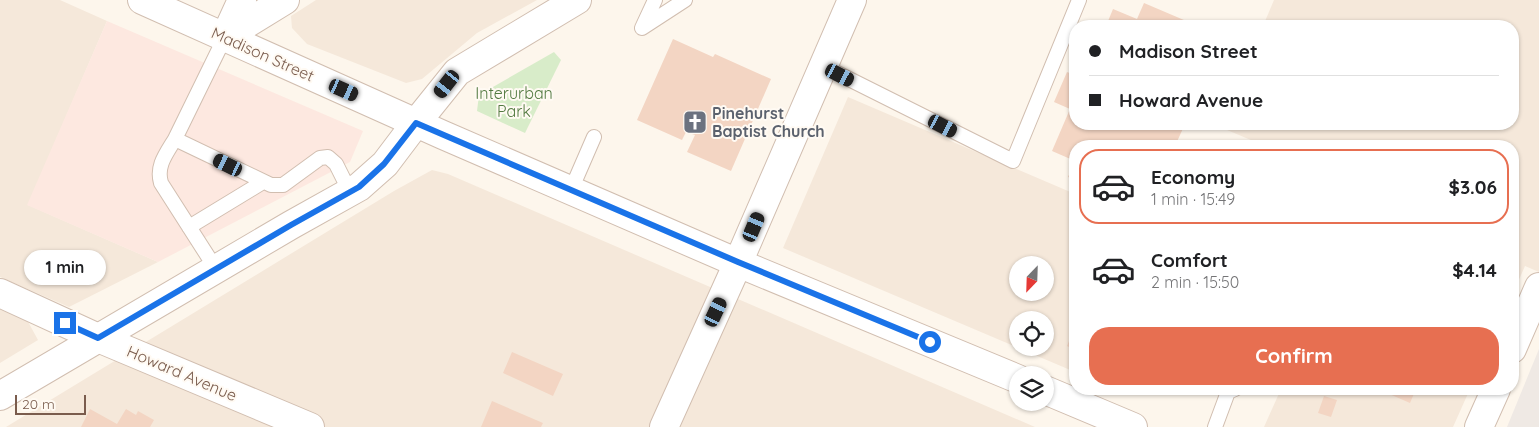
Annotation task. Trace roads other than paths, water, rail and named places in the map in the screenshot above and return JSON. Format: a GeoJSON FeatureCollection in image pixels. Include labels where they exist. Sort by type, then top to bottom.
{"type":"FeatureCollection","features":[{"type":"Feature","properties":{"kind":"street"},"geometry":{"type":"LineString","coordinates":[[225,37],[242,0]]}},
{"type":"Feature","properties":{"kind":"street"},"geometry":{"type":"LineString","coordinates":[[225,37],[285,0]]}},
{"type":"Feature","properties":{"kind":"street"},"geometry":{"type":"LineString","coordinates":[[0,396],[359,187],[384,164],[457,72],[577,0]]}},
{"type":"Feature","properties":{"kind":"street"},"geometry":{"type":"LineString","coordinates":[[664,427],[852,0]]}},
{"type":"Feature","properties":{"kind":"street","name":"Madison Street"},"geometry":{"type":"LineString","coordinates":[[146,1],[416,123],[570,190],[1009,375]]}},
{"type":"Feature","properties":{"kind":"street"},"geometry":{"type":"LineString","coordinates":[[1519,338],[1534,314],[1539,286]]}},
{"type":"Feature","properties":{"kind":"street","name":"Howard Avenue"},"geometry":{"type":"LineString","coordinates":[[0,293],[98,338],[310,427]]}},
{"type":"Feature","properties":{"kind":"street"},"geometry":{"type":"LineString","coordinates":[[1054,394],[1121,425]]}},
{"type":"Feature","properties":{"kind":"street"},"geometry":{"type":"LineString","coordinates":[[1479,427],[1493,395]]}},
{"type":"Feature","properties":{"kind":"lane"},"geometry":{"type":"LineString","coordinates":[[654,0],[642,28],[685,0]]}},
{"type":"Feature","properties":{"kind":"lane"},"geometry":{"type":"LineString","coordinates":[[1071,20],[1079,0]]}},
{"type":"Feature","properties":{"kind":"lane"},"geometry":{"type":"LineString","coordinates":[[824,66],[1013,161],[1069,24]]}},
{"type":"Feature","properties":{"kind":"lane"},"geometry":{"type":"LineString","coordinates":[[216,269],[161,183],[158,174],[163,158],[175,139],[225,37]]}},
{"type":"Feature","properties":{"kind":"lane"},"geometry":{"type":"LineString","coordinates":[[570,190],[594,137]]}},
{"type":"Feature","properties":{"kind":"lane"},"geometry":{"type":"LineString","coordinates":[[175,139],[271,185],[283,185],[320,158],[328,157],[336,164],[350,192]]}},
{"type":"Feature","properties":{"kind":"lane"},"geometry":{"type":"LineString","coordinates":[[189,227],[263,182]]}},
{"type":"Feature","properties":{"kind":"lane"},"geometry":{"type":"LineString","coordinates":[[1215,427],[1230,395]]}},
{"type":"Feature","properties":{"kind":"place","name":"Pinehurst Baptist Church"},"geometry":{"type":"Point","coordinates":[695,122]}},
{"type":"Feature","properties":{"kind":"park label","name":"Interurban Park"},"geometry":{"type":"Point","coordinates":[514,102]}}]}
